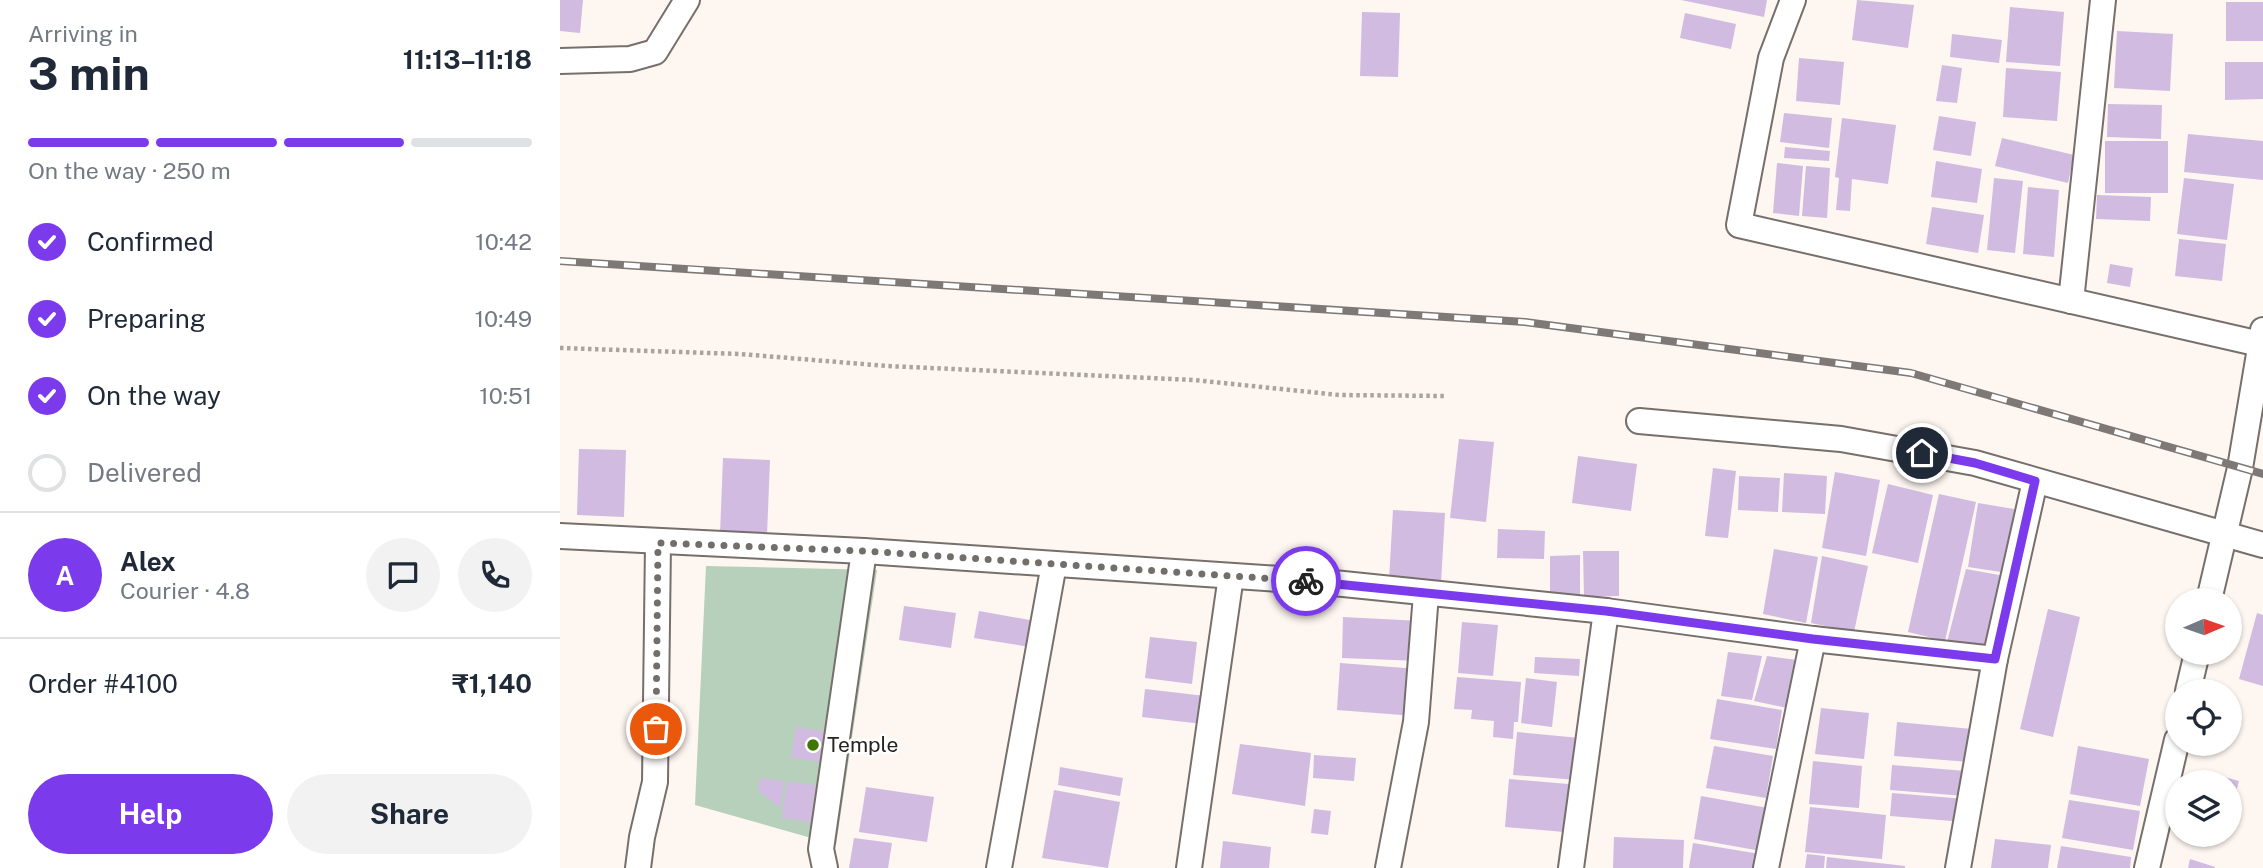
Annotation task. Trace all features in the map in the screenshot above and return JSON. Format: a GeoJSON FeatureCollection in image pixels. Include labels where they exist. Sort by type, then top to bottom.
{"type":"FeatureCollection","features":[{"type":"Feature","properties":{"kind":"street"},"geometry":{"type":"LineString","coordinates":[[560,61],[630,59],[655,52],[687,0]]}},
{"type":"Feature","properties":{"kind":"street"},"geometry":{"type":"LineString","coordinates":[[1793,0],[1771,58],[1739,225],[2071,301],[2261,337],[2257,403],[2212,588]]}},
{"type":"Feature","properties":{"kind":"street"},"geometry":{"type":"LineString","coordinates":[[2071,301],[2103,0]]}},
{"type":"Feature","properties":{"kind":"street"},"geometry":{"type":"LineString","coordinates":[[1639,421],[1841,439],[1975,463],[2263,545]]}},
{"type":"Feature","properties":{"kind":"street"},"geometry":{"type":"LineString","coordinates":[[1958,868],[1995,659],[2035,481]]}},
{"type":"Feature","properties":{"kind":"street"},"geometry":{"type":"LineString","coordinates":[[560,536],[658,543],[864,551],[1324,582],[1606,611],[1813,639],[1995,659]]}},
{"type":"Feature","properties":{"kind":"street"},"geometry":{"type":"LineString","coordinates":[[638,868],[655,782],[658,543]]}},
{"type":"Feature","properties":{"kind":"street"},"geometry":{"type":"LineString","coordinates":[[825,868],[821,849],[864,551]]}},
{"type":"Feature","properties":{"kind":"street"},"geometry":{"type":"LineString","coordinates":[[999,868],[1054,565]]}},
{"type":"Feature","properties":{"kind":"street"},"geometry":{"type":"LineString","coordinates":[[1189,868],[1231,576]]}},
{"type":"Feature","properties":{"kind":"street"},"geometry":{"type":"LineString","coordinates":[[1388,868],[1416,722],[1426,594]]}},
{"type":"Feature","properties":{"kind":"street"},"geometry":{"type":"LineString","coordinates":[[1572,868],[1606,611]]}},
{"type":"Feature","properties":{"kind":"street"},"geometry":{"type":"LineString","coordinates":[[1766,868],[1813,639]]}},
{"type":"Feature","properties":{"kind":"street"},"geometry":{"type":"LineString","coordinates":[[2147,868],[2173,756]]}},
{"type":"Feature","properties":{"kind":"path"},"geometry":{"type":"LineString","coordinates":[[560,348],[750,355],[887,366],[1194,380],[1339,395],[1446,396]]}},
{"type":"Feature","properties":{"kind":"green space"},"geometry":{"type":"Polygon","coordinates":[[[706,566],[877,570],[836,845],[695,805],[706,566]]]}},
{"type":"Feature","properties":{"kind":"building"},"geometry":{"type":"Polygon","coordinates":[[[560,0],[583,0],[580,33],[560,31],[560,0]]]}},
{"type":"Feature","properties":{"kind":"building"},"geometry":{"type":"Polygon","coordinates":[[[1681,0],[1767,0],[1764,17],[1681,0]]]}},
{"type":"Feature","properties":{"kind":"building"},"geometry":{"type":"Polygon","coordinates":[[[1857,0],[1914,5],[1908,48],[1852,40],[1857,0]]]}},
{"type":"Feature","properties":{"kind":"building"},"geometry":{"type":"Polygon","coordinates":[[[2226,2],[2263,2],[2263,41],[2226,41],[2226,2]]]}},
{"type":"Feature","properties":{"kind":"building"},"geometry":{"type":"Polygon","coordinates":[[[2010,7],[2064,12],[2060,66],[2006,62],[2010,7]]]}},
{"type":"Feature","properties":{"kind":"building"},"geometry":{"type":"Polygon","coordinates":[[[1362,12],[1400,13],[1398,77],[1360,76],[1362,12]]]}},
{"type":"Feature","properties":{"kind":"building"},"geometry":{"type":"Polygon","coordinates":[[[1685,13],[1736,24],[1731,49],[1680,38],[1685,13]]]}},
{"type":"Feature","properties":{"kind":"building"},"geometry":{"type":"Polygon","coordinates":[[[2117,31],[2173,34],[2170,91],[2114,88],[2117,31]]]}},
{"type":"Feature","properties":{"kind":"building"},"geometry":{"type":"Polygon","coordinates":[[[1952,34],[2002,40],[1999,63],[1950,57],[1952,34]]]}},
{"type":"Feature","properties":{"kind":"building"},"geometry":{"type":"Polygon","coordinates":[[[1799,58],[1844,62],[1840,105],[1796,101],[1799,58]]]}},
{"type":"Feature","properties":{"kind":"building"},"geometry":{"type":"Polygon","coordinates":[[[2225,62],[2263,62],[2263,99],[2225,100],[2225,62]]]}},
{"type":"Feature","properties":{"kind":"building"},"geometry":{"type":"Polygon","coordinates":[[[1942,65],[1962,68],[1957,103],[1936,101],[1942,65]]]}},
{"type":"Feature","properties":{"kind":"building"},"geometry":{"type":"Polygon","coordinates":[[[2006,68],[2061,72],[2057,121],[2003,117],[2006,68]]]}},
{"type":"Feature","properties":{"kind":"building"},"geometry":{"type":"Polygon","coordinates":[[[2108,104],[2162,105],[2161,139],[2107,137],[2108,104]]]}},
{"type":"Feature","properties":{"kind":"building"},"geometry":{"type":"Polygon","coordinates":[[[1784,113],[1832,118],[1829,148],[1780,142],[1784,113]]]}},
{"type":"Feature","properties":{"kind":"building"},"geometry":{"type":"Polygon","coordinates":[[[1939,116],[1976,122],[1971,156],[1933,150],[1939,116]]]}},
{"type":"Feature","properties":{"kind":"building"},"geometry":{"type":"Polygon","coordinates":[[[1842,118],[1896,125],[1888,184],[1852,179],[1850,211],[1836,210],[1839,178],[1835,177],[1842,118]]]}},
{"type":"Feature","properties":{"kind":"building"},"geometry":{"type":"Polygon","coordinates":[[[2188,134],[2263,141],[2263,180],[2184,172],[2188,134]]]}},
{"type":"Feature","properties":{"kind":"building"},"geometry":{"type":"Polygon","coordinates":[[[2002,138],[2074,155],[2068,183],[1995,166],[2002,138]]]}},
{"type":"Feature","properties":{"kind":"building"},"geometry":{"type":"Polygon","coordinates":[[[2105,141],[2168,141],[2168,193],[2105,193],[2105,141]]]}},
{"type":"Feature","properties":{"kind":"building"},"geometry":{"type":"Polygon","coordinates":[[[1785,147],[1830,151],[1829,161],[1784,158],[1785,147]]]}},
{"type":"Feature","properties":{"kind":"building"},"geometry":{"type":"Polygon","coordinates":[[[1936,161],[1982,169],[1977,203],[1931,197],[1936,161]]]}},
{"type":"Feature","properties":{"kind":"building"},"geometry":{"type":"Polygon","coordinates":[[[1777,163],[1803,166],[1799,216],[1773,213],[1777,163]]]}},
{"type":"Feature","properties":{"kind":"building"},"geometry":{"type":"Polygon","coordinates":[[[1806,166],[1830,168],[1827,218],[1802,216],[1806,166]]]}},
{"type":"Feature","properties":{"kind":"building"},"geometry":{"type":"Polygon","coordinates":[[[1994,178],[2023,181],[2015,253],[1987,250],[1994,178]]]}},
{"type":"Feature","properties":{"kind":"building"},"geometry":{"type":"Polygon","coordinates":[[[2184,178],[2234,184],[2227,240],[2177,234],[2184,178]]]}},
{"type":"Feature","properties":{"kind":"building"},"geometry":{"type":"Polygon","coordinates":[[[2028,187],[2059,190],[2054,257],[2023,254],[2028,187]]]}},
{"type":"Feature","properties":{"kind":"building"},"geometry":{"type":"Polygon","coordinates":[[[2097,195],[2151,197],[2150,221],[2096,219],[2097,195]]]}},
{"type":"Feature","properties":{"kind":"building"},"geometry":{"type":"Polygon","coordinates":[[[1932,207],[1984,215],[1978,253],[1926,244],[1932,207]]]}},
{"type":"Feature","properties":{"kind":"building"},"geometry":{"type":"Polygon","coordinates":[[[2179,239],[2226,244],[2222,281],[2175,276],[2179,239]]]}},
{"type":"Feature","properties":{"kind":"building"},"geometry":{"type":"Polygon","coordinates":[[[2110,264],[2133,268],[2130,287],[2107,283],[2110,264]]]}},
{"type":"Feature","properties":{"kind":"building"},"geometry":{"type":"Polygon","coordinates":[[[1459,439],[1494,442],[1486,522],[1450,518],[1459,439]]]}},
{"type":"Feature","properties":{"kind":"building"},"geometry":{"type":"Polygon","coordinates":[[[579,449],[626,450],[624,517],[577,515],[579,449]]]}},
{"type":"Feature","properties":{"kind":"building"},"geometry":{"type":"Polygon","coordinates":[[[1578,456],[1637,464],[1631,511],[1572,503],[1578,456]]]}},
{"type":"Feature","properties":{"kind":"building"},"geometry":{"type":"Polygon","coordinates":[[[723,458],[770,460],[767,535],[720,534],[723,458]]]}},
{"type":"Feature","properties":{"kind":"building"},"geometry":{"type":"Polygon","coordinates":[[[1713,468],[1736,471],[1728,538],[1705,536],[1713,468]]]}},
{"type":"Feature","properties":{"kind":"building"},"geometry":{"type":"Polygon","coordinates":[[[1835,472],[1880,480],[1866,556],[1822,548],[1835,472]]]}},
{"type":"Feature","properties":{"kind":"building"},"geometry":{"type":"Polygon","coordinates":[[[1784,473],[1827,476],[1825,514],[1782,512],[1784,473]]]}},
{"type":"Feature","properties":{"kind":"building"},"geometry":{"type":"Polygon","coordinates":[[[1739,476],[1780,478],[1778,512],[1738,510],[1739,476]]]}},
{"type":"Feature","properties":{"kind":"building"},"geometry":{"type":"Polygon","coordinates":[[[1888,484],[1933,495],[1918,563],[1872,553],[1888,484]]]}},
{"type":"Feature","properties":{"kind":"building"},"geometry":{"type":"Polygon","coordinates":[[[1939,494],[1976,502],[1945,641],[1908,632],[1939,494]]]}},
{"type":"Feature","properties":{"kind":"building"},"geometry":{"type":"Polygon","coordinates":[[[1978,503],[2026,511],[2014,574],[1968,567],[1978,503]]]}},
{"type":"Feature","properties":{"kind":"building"},"geometry":{"type":"Polygon","coordinates":[[[1393,510],[1445,513],[1441,583],[1389,580],[1393,510]]]}},
{"type":"Feature","properties":{"kind":"building"},"geometry":{"type":"Polygon","coordinates":[[[1498,529],[1545,531],[1544,559],[1497,558],[1498,529]]]}},
{"type":"Feature","properties":{"kind":"building"},"geometry":{"type":"Polygon","coordinates":[[[1774,549],[1818,557],[1806,623],[1763,614],[1774,549]]]}},
{"type":"Feature","properties":{"kind":"building"},"geometry":{"type":"Polygon","coordinates":[[[1583,551],[1619,551],[1619,596],[1584,597],[1583,551]]]}},
{"type":"Feature","properties":{"kind":"building"},"geometry":{"type":"Polygon","coordinates":[[[1580,555],[1580,597],[1550,597],[1550,556],[1580,555]]]}},
{"type":"Feature","properties":{"kind":"building"},"geometry":{"type":"Polygon","coordinates":[[[1822,556],[1868,566],[1854,632],[1811,623],[1822,556]]]}},
{"type":"Feature","properties":{"kind":"building"},"geometry":{"type":"Polygon","coordinates":[[[1966,569],[2010,577],[1997,648],[1947,642],[1966,569]]]}},
{"type":"Feature","properties":{"kind":"building"},"geometry":{"type":"Polygon","coordinates":[[[904,606],[956,613],[951,648],[899,640],[904,606]]]}},
{"type":"Feature","properties":{"kind":"building"},"geometry":{"type":"Polygon","coordinates":[[[2048,609],[2080,617],[2053,737],[2020,729],[2048,609]]]}},
{"type":"Feature","properties":{"kind":"building"},"geometry":{"type":"Polygon","coordinates":[[[979,611],[1041,622],[1036,648],[974,638],[979,611]]]}},
{"type":"Feature","properties":{"kind":"building"},"geometry":{"type":"Polygon","coordinates":[[[2257,613],[2263,615],[2263,686],[2239,679],[2257,613]]]}},
{"type":"Feature","properties":{"kind":"building"},"geometry":{"type":"Polygon","coordinates":[[[1343,617],[1421,621],[1419,661],[1342,658],[1343,617]]]}},
{"type":"Feature","properties":{"kind":"building"},"geometry":{"type":"Polygon","coordinates":[[[1462,622],[1498,625],[1493,676],[1458,673],[1462,622]]]}},
{"type":"Feature","properties":{"kind":"building"},"geometry":{"type":"Polygon","coordinates":[[[1150,637],[1197,642],[1192,684],[1145,678],[1150,637]]]}},
{"type":"Feature","properties":{"kind":"building"},"geometry":{"type":"Polygon","coordinates":[[[1728,652],[1762,656],[1752,700],[1721,696],[1728,652]]]}},
{"type":"Feature","properties":{"kind":"building"},"geometry":{"type":"Polygon","coordinates":[[[1767,656],[1797,660],[1787,708],[1754,701],[1767,656]]]}},
{"type":"Feature","properties":{"kind":"building"},"geometry":{"type":"Polygon","coordinates":[[[1535,657],[1580,659],[1579,676],[1534,673],[1535,657]]]}},
{"type":"Feature","properties":{"kind":"building"},"geometry":{"type":"Polygon","coordinates":[[[1340,663],[1418,669],[1415,716],[1337,710],[1340,663]]]}},
{"type":"Feature","properties":{"kind":"building"},"geometry":{"type":"Polygon","coordinates":[[[1457,677],[1521,682],[1518,722],[1514,722],[1513,739],[1493,737],[1494,721],[1471,719],[1472,710],[1454,709],[1457,677]]]}},
{"type":"Feature","properties":{"kind":"building"},"geometry":{"type":"Polygon","coordinates":[[[1526,678],[1557,682],[1552,727],[1521,723],[1526,678]]]}},
{"type":"Feature","properties":{"kind":"building"},"geometry":{"type":"Polygon","coordinates":[[[1145,689],[1214,697],[1211,725],[1142,717],[1145,689]]]}},
{"type":"Feature","properties":{"kind":"building"},"geometry":{"type":"Polygon","coordinates":[[[1717,699],[1782,710],[1776,749],[1710,739],[1717,699]]]}},
{"type":"Feature","properties":{"kind":"building"},"geometry":{"type":"Polygon","coordinates":[[[1821,708],[1869,713],[1864,759],[1815,754],[1821,708]]]}},
{"type":"Feature","properties":{"kind":"building"},"geometry":{"type":"Polygon","coordinates":[[[1897,722],[1972,729],[1969,762],[1894,756],[1897,722]]]}},
{"type":"Feature","properties":{"kind":"building","name":"Temple"},"geometry":{"type":"Polygon","coordinates":[[[796,727],[835,733],[830,763],[791,758],[796,727]]]}},
{"type":"Feature","properties":{"kind":"building"},"geometry":{"type":"Polygon","coordinates":[[[1517,732],[1580,738],[1577,780],[1513,775],[1517,732]]]}},
{"type":"Feature","properties":{"kind":"building"},"geometry":{"type":"Polygon","coordinates":[[[1240,744],[1311,753],[1305,806],[1232,794],[1240,744]]]}},
{"type":"Feature","properties":{"kind":"building"},"geometry":{"type":"Polygon","coordinates":[[[1714,746],[1773,756],[1766,798],[1706,788],[1714,746]]]}},
{"type":"Feature","properties":{"kind":"building"},"geometry":{"type":"Polygon","coordinates":[[[2078,746],[2149,759],[2140,806],[2070,794],[2078,746]]]}},
{"type":"Feature","properties":{"kind":"building"},"geometry":{"type":"Polygon","coordinates":[[[1314,755],[1356,758],[1354,781],[1313,778],[1314,755]]]}},
{"type":"Feature","properties":{"kind":"building"},"geometry":{"type":"Polygon","coordinates":[[[1813,761],[1862,766],[1859,808],[1809,804],[1813,761]]]}},
{"type":"Feature","properties":{"kind":"building"},"geometry":{"type":"Polygon","coordinates":[[[1892,765],[1966,771],[1964,796],[1890,790],[1892,765]]]}},
{"type":"Feature","properties":{"kind":"building"},"geometry":{"type":"Polygon","coordinates":[[[1060,767],[1123,778],[1120,796],[1058,785],[1060,767]]]}},
{"type":"Feature","properties":{"kind":"building"},"geometry":{"type":"Polygon","coordinates":[[[760,778],[784,781],[781,808],[758,791],[760,778]]]}},
{"type":"Feature","properties":{"kind":"building"},"geometry":{"type":"Polygon","coordinates":[[[1509,779],[1580,785],[1576,833],[1505,827],[1509,779]]]}},
{"type":"Feature","properties":{"kind":"building"},"geometry":{"type":"Polygon","coordinates":[[[787,781],[827,787],[822,824],[782,818],[787,781]]]}},
{"type":"Feature","properties":{"kind":"building"},"geometry":{"type":"Polygon","coordinates":[[[866,787],[934,797],[927,842],[859,832],[866,787]]]}},
{"type":"Feature","properties":{"kind":"building"},"geometry":{"type":"Polygon","coordinates":[[[1054,790],[1120,802],[1108,868],[1042,858],[1054,790]]]}},
{"type":"Feature","properties":{"kind":"building"},"geometry":{"type":"Polygon","coordinates":[[[1892,793],[1966,799],[1964,822],[1890,816],[1892,793]]]}},
{"type":"Feature","properties":{"kind":"building"},"geometry":{"type":"Polygon","coordinates":[[[1701,796],[1768,808],[1761,851],[1694,839],[1701,796]]]}},
{"type":"Feature","properties":{"kind":"building"},"geometry":{"type":"Polygon","coordinates":[[[2069,800],[2140,811],[2133,850],[2062,838],[2069,800]]]}},
{"type":"Feature","properties":{"kind":"building"},"geometry":{"type":"Polygon","coordinates":[[[1810,807],[1886,815],[1882,859],[1805,852],[1810,807]]]}},
{"type":"Feature","properties":{"kind":"building"},"geometry":{"type":"Polygon","coordinates":[[[1314,809],[1331,811],[1328,835],[1311,833],[1314,809]]]}},
{"type":"Feature","properties":{"kind":"building"},"geometry":{"type":"Polygon","coordinates":[[[1614,837],[1684,840],[1683,868],[1613,868],[1614,837]]]}},
{"type":"Feature","properties":{"kind":"building"},"geometry":{"type":"Polygon","coordinates":[[[854,838],[892,843],[888,868],[849,868],[854,838]]]}},
{"type":"Feature","properties":{"kind":"building"},"geometry":{"type":"Polygon","coordinates":[[[1995,839],[2051,845],[2048,868],[1991,868],[1995,839]]]}},
{"type":"Feature","properties":{"kind":"building"},"geometry":{"type":"Polygon","coordinates":[[[1223,841],[1271,847],[1269,868],[1220,868],[1223,841]]]}},
{"type":"Feature","properties":{"kind":"building"},"geometry":{"type":"Polygon","coordinates":[[[1693,843],[1760,854],[1758,868],[1689,868],[1693,843]]]}},
{"type":"Feature","properties":{"kind":"building"},"geometry":{"type":"Polygon","coordinates":[[[2061,846],[2131,857],[2130,868],[2057,868],[2061,846]]]}},
{"type":"Feature","properties":{"kind":"building"},"geometry":{"type":"Polygon","coordinates":[[[1807,854],[1825,856],[1824,868],[1805,868],[1807,854]]]}},
{"type":"Feature","properties":{"kind":"building"},"geometry":{"type":"Polygon","coordinates":[[[1827,857],[1905,866],[1905,868],[1826,868],[1827,857]]]}},
{"type":"Feature","properties":{"kind":"building"},"geometry":{"type":"Polygon","coordinates":[[[2190,859],[2215,867],[2215,868],[2188,868],[2190,859]]]}},
{"type":"Feature","properties":{"kind":"railway"},"geometry":{"type":"LineString","coordinates":[[560,261],[1525,322],[1911,373],[2263,474]]}},
{"type":"Feature","properties":{"kind":"way so far"},"geometry":{"type":"LineString","coordinates":[[656,729],[658,543],[864,551],[1306,581]]}},
{"type":"Feature","properties":{"kind":"place","name":"Temple"},"geometry":{"type":"Point","coordinates":[813,745]}},
{"type":"Feature","properties":{"kind":"route"},"geometry":{"type":"LineString","coordinates":[[1306,581],[1606,611],[1813,639],[1995,659],[2035,481],[1975,463],[1922,453]]}}]}
